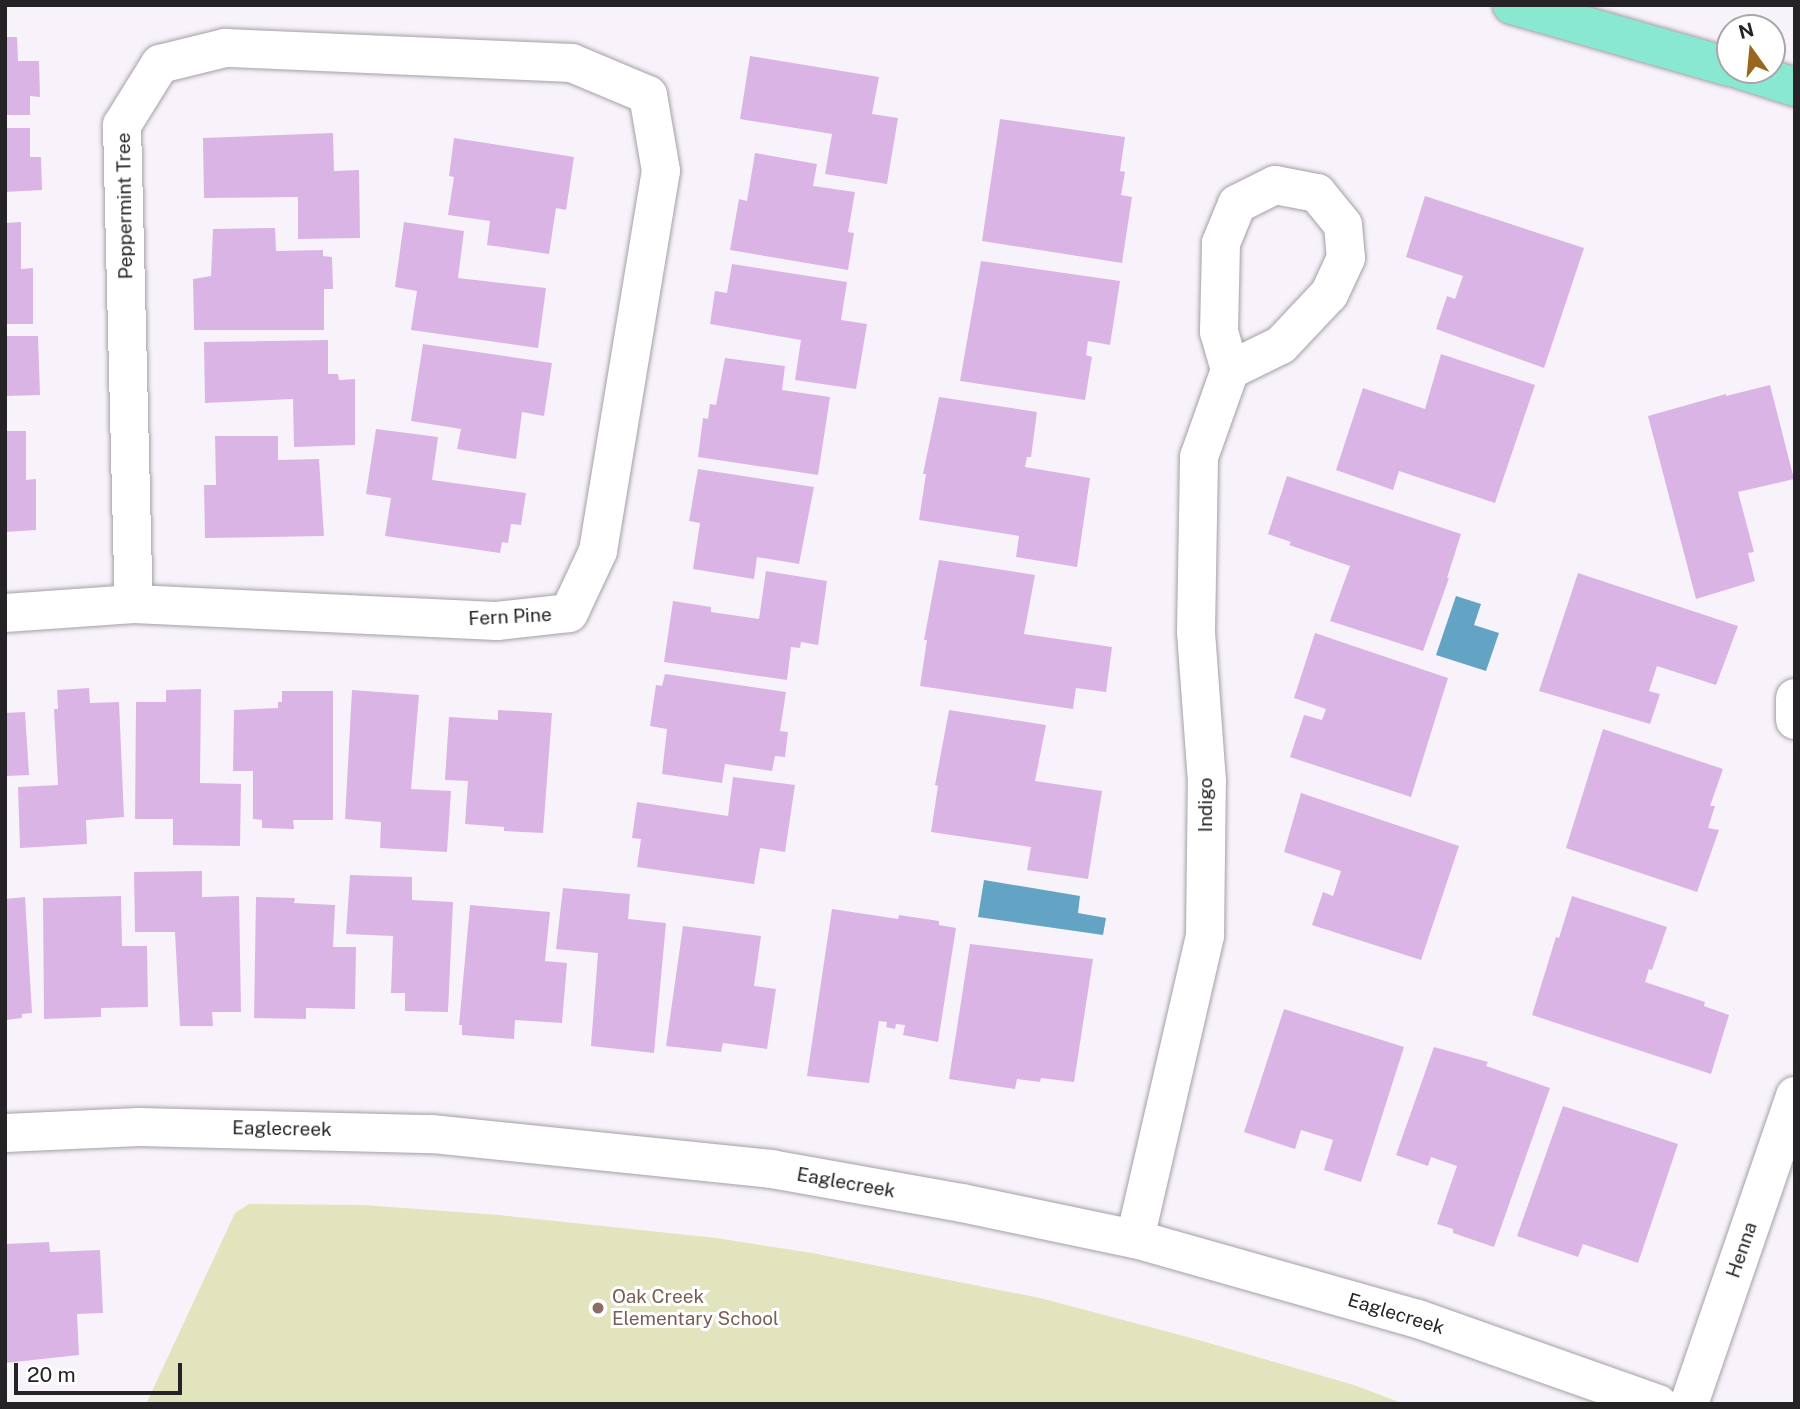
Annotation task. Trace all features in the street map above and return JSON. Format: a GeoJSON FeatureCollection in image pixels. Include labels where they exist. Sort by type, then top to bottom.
{"type":"FeatureCollection","features":[{"type":"Feature","properties":{"kind":"main road"},"geometry":{"type":"LineString","coordinates":[[1511,5],[1716,63]]}},
{"type":"Feature","properties":{"kind":"street","name":"Peppermint Tree"},"geometry":{"type":"LineString","coordinates":[[134,604],[122,125],[160,64],[225,48],[572,63],[648,95]]}},
{"type":"Feature","properties":{"kind":"street","name":"Fern Pine"},"geometry":{"type":"LineString","coordinates":[[5,613],[134,604],[497,621],[569,613],[598,551],[661,171],[648,95]]}},
{"type":"Feature","properties":{"kind":"street"},"geometry":{"type":"LineString","coordinates":[[1275,185],[1317,193],[1343,225],[1346,258],[1329,294],[1281,345],[1230,370],[1219,332],[1218,296],[1221,243],[1237,204],[1275,185]]}},
{"type":"Feature","properties":{"kind":"street","name":"Indigo"},"geometry":{"type":"LineString","coordinates":[[1135,1239],[1205,935],[1207,782],[1196,632],[1199,457],[1230,370]]}},
{"type":"Feature","properties":{"kind":"street"},"geometry":{"type":"LineString","coordinates":[[1795,698],[1795,720]]}},
{"type":"Feature","properties":{"kind":"street","name":"Henna"},"geometry":{"type":"LineString","coordinates":[[1689,1404],[1795,1096]]}},
{"type":"Feature","properties":{"kind":"street","name":"Eaglecreek"},"geometry":{"type":"LineString","coordinates":[[5,1133],[139,1127],[315,1129],[433,1134],[551,1144],[771,1170],[962,1203],[1135,1239],[1418,1319],[1658,1404]]}},
{"type":"Feature","properties":{"kind":"green space","name":"Oak Creek Elementary School"},"geometry":{"type":"Polygon","coordinates":[[[249,1204],[363,1205],[499,1215],[716,1238],[812,1253],[1040,1298],[1354,1385],[1404,1404],[146,1404],[235,1213],[249,1204]]]}},
{"type":"Feature","properties":{"kind":"water"},"geometry":{"type":"Polygon","coordinates":[[[1456,596],[1481,604],[1474,625],[1499,633],[1486,671],[1436,655],[1456,596]]]}},
{"type":"Feature","properties":{"kind":"water"},"geometry":{"type":"Polygon","coordinates":[[[984,880],[1080,896],[1078,913],[1106,918],[1103,935],[978,917],[984,880]]]}},
{"type":"Feature","properties":{"kind":"building"},"geometry":{"type":"Polygon","coordinates":[[[5,37],[17,37],[18,61],[39,61],[40,97],[30,96],[30,115],[5,115],[5,37]]]}},
{"type":"Feature","properties":{"kind":"building"},"geometry":{"type":"Polygon","coordinates":[[[750,56],[879,77],[872,114],[898,118],[887,184],[825,174],[832,134],[740,119],[750,56]]]}},
{"type":"Feature","properties":{"kind":"building"},"geometry":{"type":"Polygon","coordinates":[[[1000,119],[1125,137],[1120,171],[1125,172],[1121,195],[1132,197],[1122,263],[982,241],[1000,119]]]}},
{"type":"Feature","properties":{"kind":"building"},"geometry":{"type":"Polygon","coordinates":[[[5,128],[30,128],[30,157],[41,157],[42,190],[5,192],[5,128]]]}},
{"type":"Feature","properties":{"kind":"building"},"geometry":{"type":"Polygon","coordinates":[[[333,133],[334,171],[359,170],[360,238],[298,239],[298,197],[204,198],[203,138],[333,133]]]}},
{"type":"Feature","properties":{"kind":"building"},"geometry":{"type":"Polygon","coordinates":[[[454,138],[574,157],[566,210],[556,208],[549,254],[487,245],[490,221],[448,215],[454,177],[449,176],[454,138]]]}},
{"type":"Feature","properties":{"kind":"building"},"geometry":{"type":"Polygon","coordinates":[[[755,153],[817,164],[813,186],[855,192],[848,232],[854,233],[848,270],[730,250],[739,199],[747,201],[755,153]]]}},
{"type":"Feature","properties":{"kind":"building"},"geometry":{"type":"Polygon","coordinates":[[[1425,196],[1584,248],[1544,368],[1436,329],[1447,296],[1455,299],[1463,276],[1406,257],[1425,196]]]}},
{"type":"Feature","properties":{"kind":"building"},"geometry":{"type":"Polygon","coordinates":[[[21,222],[21,269],[33,268],[33,324],[5,324],[5,223],[21,222]]]}},
{"type":"Feature","properties":{"kind":"building"},"geometry":{"type":"Polygon","coordinates":[[[404,222],[464,231],[458,278],[546,288],[538,348],[411,330],[417,291],[395,287],[404,222]]]}},
{"type":"Feature","properties":{"kind":"building"},"geometry":{"type":"Polygon","coordinates":[[[275,228],[276,251],[323,250],[323,256],[332,257],[333,289],[324,289],[324,330],[194,330],[193,279],[211,276],[213,229],[275,228]]]}},
{"type":"Feature","properties":{"kind":"building"},"geometry":{"type":"Polygon","coordinates":[[[981,261],[1120,281],[1110,345],[1088,341],[1086,355],[1092,357],[1085,400],[960,381],[981,261]]]}},
{"type":"Feature","properties":{"kind":"building"},"geometry":{"type":"Polygon","coordinates":[[[732,264],[847,282],[841,320],[867,324],[856,389],[795,380],[801,340],[710,324],[715,291],[727,293],[732,264]]]}},
{"type":"Feature","properties":{"kind":"building"},"geometry":{"type":"Polygon","coordinates":[[[5,336],[38,336],[40,395],[5,396],[5,336]]]}},
{"type":"Feature","properties":{"kind":"building"},"geometry":{"type":"Polygon","coordinates":[[[328,340],[328,374],[338,374],[339,380],[355,379],[355,445],[294,447],[293,399],[205,403],[204,342],[328,340]]]}},
{"type":"Feature","properties":{"kind":"building"},"geometry":{"type":"Polygon","coordinates":[[[423,344],[552,363],[544,416],[522,412],[516,459],[457,449],[461,429],[411,421],[423,344]]]}},
{"type":"Feature","properties":{"kind":"building"},"geometry":{"type":"Polygon","coordinates":[[[1441,354],[1535,385],[1495,503],[1399,471],[1393,490],[1336,470],[1363,388],[1425,409],[1441,354]]]}},
{"type":"Feature","properties":{"kind":"building"},"geometry":{"type":"Polygon","coordinates":[[[725,358],[785,366],[782,390],[830,397],[818,475],[698,457],[703,418],[708,419],[710,404],[716,405],[725,358]]]}},
{"type":"Feature","properties":{"kind":"building"},"geometry":{"type":"Polygon","coordinates":[[[1770,385],[1794,479],[1738,492],[1754,552],[1748,553],[1755,581],[1696,599],[1648,416],[1726,394],[1770,385]]]}},
{"type":"Feature","properties":{"kind":"building"},"geometry":{"type":"Polygon","coordinates":[[[939,397],[1037,412],[1031,457],[1027,457],[1025,467],[1090,478],[1077,567],[1016,557],[1019,536],[919,520],[926,474],[923,474],[939,397]]]}},
{"type":"Feature","properties":{"kind":"building"},"geometry":{"type":"Polygon","coordinates":[[[376,429],[438,437],[432,480],[526,493],[521,525],[511,524],[508,543],[502,542],[500,553],[385,536],[391,498],[366,494],[376,429]]]}},
{"type":"Feature","properties":{"kind":"building"},"geometry":{"type":"Polygon","coordinates":[[[5,431],[26,431],[26,480],[36,479],[36,530],[5,532],[5,431]]]}},
{"type":"Feature","properties":{"kind":"building"},"geometry":{"type":"Polygon","coordinates":[[[215,436],[278,436],[278,460],[319,459],[324,536],[205,538],[204,485],[216,485],[215,436]]]}},
{"type":"Feature","properties":{"kind":"building"},"geometry":{"type":"Polygon","coordinates":[[[698,469],[814,487],[799,564],[757,557],[754,579],[693,569],[700,523],[689,521],[698,469]]]}},
{"type":"Feature","properties":{"kind":"building"},"geometry":{"type":"Polygon","coordinates":[[[1287,476],[1461,534],[1449,578],[1423,651],[1330,621],[1350,566],[1289,545],[1291,542],[1268,534],[1287,476]]]}},
{"type":"Feature","properties":{"kind":"building"},"geometry":{"type":"Polygon","coordinates":[[[939,560],[1035,575],[1024,634],[1112,647],[1106,692],[1076,688],[1073,709],[920,686],[927,640],[924,640],[939,560]]]}},
{"type":"Feature","properties":{"kind":"building"},"geometry":{"type":"Polygon","coordinates":[[[766,571],[827,581],[818,645],[801,642],[800,648],[791,647],[787,680],[664,662],[673,601],[711,607],[711,612],[759,619],[766,571]]]}},
{"type":"Feature","properties":{"kind":"building"},"geometry":{"type":"Polygon","coordinates":[[[1578,573],[1738,626],[1716,685],[1657,666],[1649,691],[1660,694],[1650,724],[1539,691],[1578,573]]]}},
{"type":"Feature","properties":{"kind":"building"},"geometry":{"type":"Polygon","coordinates":[[[1315,633],[1448,678],[1411,797],[1290,757],[1304,715],[1322,720],[1326,709],[1294,698],[1315,633]]]}},
{"type":"Feature","properties":{"kind":"building"},"geometry":{"type":"Polygon","coordinates":[[[665,674],[786,692],[780,731],[788,732],[785,757],[775,756],[772,771],[725,764],[722,783],[662,774],[667,729],[650,726],[656,685],[662,686],[665,674]]]}},
{"type":"Feature","properties":{"kind":"building"},"geometry":{"type":"Polygon","coordinates":[[[89,688],[90,703],[119,702],[124,817],[86,820],[87,844],[20,848],[18,787],[58,785],[54,709],[58,709],[57,690],[89,688]]]}},
{"type":"Feature","properties":{"kind":"building"},"geometry":{"type":"Polygon","coordinates":[[[201,689],[200,783],[241,784],[240,846],[173,845],[173,819],[135,819],[136,702],[166,702],[166,690],[201,689]]]}},
{"type":"Feature","properties":{"kind":"building"},"geometry":{"type":"Polygon","coordinates":[[[352,690],[419,695],[411,789],[451,791],[447,852],[380,848],[381,822],[345,819],[352,690]]]}},
{"type":"Feature","properties":{"kind":"building"},"geometry":{"type":"Polygon","coordinates":[[[282,691],[333,691],[333,820],[293,820],[294,829],[262,828],[262,820],[253,819],[253,771],[233,771],[234,710],[278,708],[278,702],[282,702],[282,691]]]}},
{"type":"Feature","properties":{"kind":"building"},"geometry":{"type":"Polygon","coordinates":[[[498,710],[552,713],[543,833],[504,831],[504,827],[465,824],[468,781],[445,780],[449,717],[498,720],[498,710]]]}},
{"type":"Feature","properties":{"kind":"building"},"geometry":{"type":"Polygon","coordinates":[[[949,710],[1046,725],[1035,781],[1102,791],[1088,879],[1027,870],[1031,847],[931,832],[938,786],[935,785],[949,710]]]}},
{"type":"Feature","properties":{"kind":"building"},"geometry":{"type":"Polygon","coordinates":[[[25,712],[29,775],[5,776],[5,713],[25,712]]]}},
{"type":"Feature","properties":{"kind":"building"},"geometry":{"type":"Polygon","coordinates":[[[1603,729],[1723,769],[1710,806],[1715,806],[1708,828],[1719,830],[1697,892],[1566,848],[1603,729]]]}},
{"type":"Feature","properties":{"kind":"building"},"geometry":{"type":"Polygon","coordinates":[[[733,777],[795,785],[785,852],[760,848],[754,884],[637,867],[641,839],[632,838],[637,802],[728,816],[733,777]]]}},
{"type":"Feature","properties":{"kind":"building"},"geometry":{"type":"Polygon","coordinates":[[[1301,793],[1459,846],[1421,960],[1312,925],[1323,892],[1333,896],[1341,871],[1284,852],[1301,793]]]}},
{"type":"Feature","properties":{"kind":"building"},"geometry":{"type":"Polygon","coordinates":[[[202,871],[202,897],[239,896],[241,1012],[212,1012],[213,1026],[180,1026],[175,932],[135,932],[134,872],[202,871]]]}},
{"type":"Feature","properties":{"kind":"building"},"geometry":{"type":"Polygon","coordinates":[[[350,875],[412,877],[412,900],[453,902],[448,1012],[405,1011],[405,993],[391,993],[393,936],[346,934],[350,875]]]}},
{"type":"Feature","properties":{"kind":"building"},"geometry":{"type":"Polygon","coordinates":[[[563,888],[630,894],[628,919],[666,923],[654,1053],[591,1046],[598,953],[556,949],[563,888]]]}},
{"type":"Feature","properties":{"kind":"building"},"geometry":{"type":"Polygon","coordinates":[[[121,896],[122,946],[147,946],[148,1007],[101,1008],[101,1017],[44,1019],[43,898],[121,896]]]}},
{"type":"Feature","properties":{"kind":"building"},"geometry":{"type":"Polygon","coordinates":[[[1572,896],[1667,927],[1645,982],[1705,1002],[1704,1006],[1729,1015],[1711,1074],[1532,1015],[1556,937],[1559,938],[1572,896]]]}},
{"type":"Feature","properties":{"kind":"building"},"geometry":{"type":"Polygon","coordinates":[[[25,897],[32,1013],[22,1014],[22,1018],[5,1020],[5,899],[25,897]]]}},
{"type":"Feature","properties":{"kind":"building"},"geometry":{"type":"Polygon","coordinates":[[[256,897],[295,898],[294,903],[335,905],[333,947],[356,947],[355,1009],[306,1008],[306,1019],[254,1018],[256,897]]]}},
{"type":"Feature","properties":{"kind":"building"},"geometry":{"type":"Polygon","coordinates":[[[470,905],[550,912],[545,961],[567,963],[562,1023],[515,1020],[514,1039],[462,1035],[462,1025],[459,1025],[470,905]]]}},
{"type":"Feature","properties":{"kind":"building"},"geometry":{"type":"Polygon","coordinates":[[[832,909],[898,919],[899,915],[939,921],[939,925],[956,928],[938,1042],[903,1035],[905,1025],[896,1024],[895,1029],[886,1027],[887,1022],[879,1021],[869,1083],[807,1076],[832,909]]]}},
{"type":"Feature","properties":{"kind":"building"},"geometry":{"type":"Polygon","coordinates":[[[683,926],[761,936],[754,986],[776,989],[767,1049],[723,1043],[721,1052],[666,1046],[683,926]]]}},
{"type":"Feature","properties":{"kind":"building"},"geometry":{"type":"Polygon","coordinates":[[[970,944],[1093,959],[1074,1082],[1041,1078],[1040,1082],[1017,1079],[1015,1089],[949,1079],[970,944]]]}},
{"type":"Feature","properties":{"kind":"building"},"geometry":{"type":"Polygon","coordinates":[[[1284,1009],[1404,1047],[1361,1182],[1324,1170],[1333,1140],[1301,1130],[1295,1149],[1244,1132],[1284,1009]]]}},
{"type":"Feature","properties":{"kind":"building"},"geometry":{"type":"Polygon","coordinates":[[[1434,1047],[1488,1062],[1486,1066],[1550,1088],[1494,1247],[1453,1233],[1453,1229],[1437,1224],[1457,1166],[1431,1157],[1428,1166],[1396,1155],[1434,1047]]]}},
{"type":"Feature","properties":{"kind":"building"},"geometry":{"type":"Polygon","coordinates":[[[1563,1106],[1678,1144],[1638,1263],[1583,1244],[1578,1257],[1517,1236],[1563,1106]]]}},
{"type":"Feature","properties":{"kind":"building"},"geometry":{"type":"Polygon","coordinates":[[[49,1242],[50,1252],[100,1250],[103,1313],[77,1314],[79,1355],[5,1363],[5,1244],[49,1242]]]}},
{"type":"Feature","properties":{"kind":"place","name":"Oak Creek Elementary School"},"geometry":{"type":"Point","coordinates":[598,1308]}}]}
